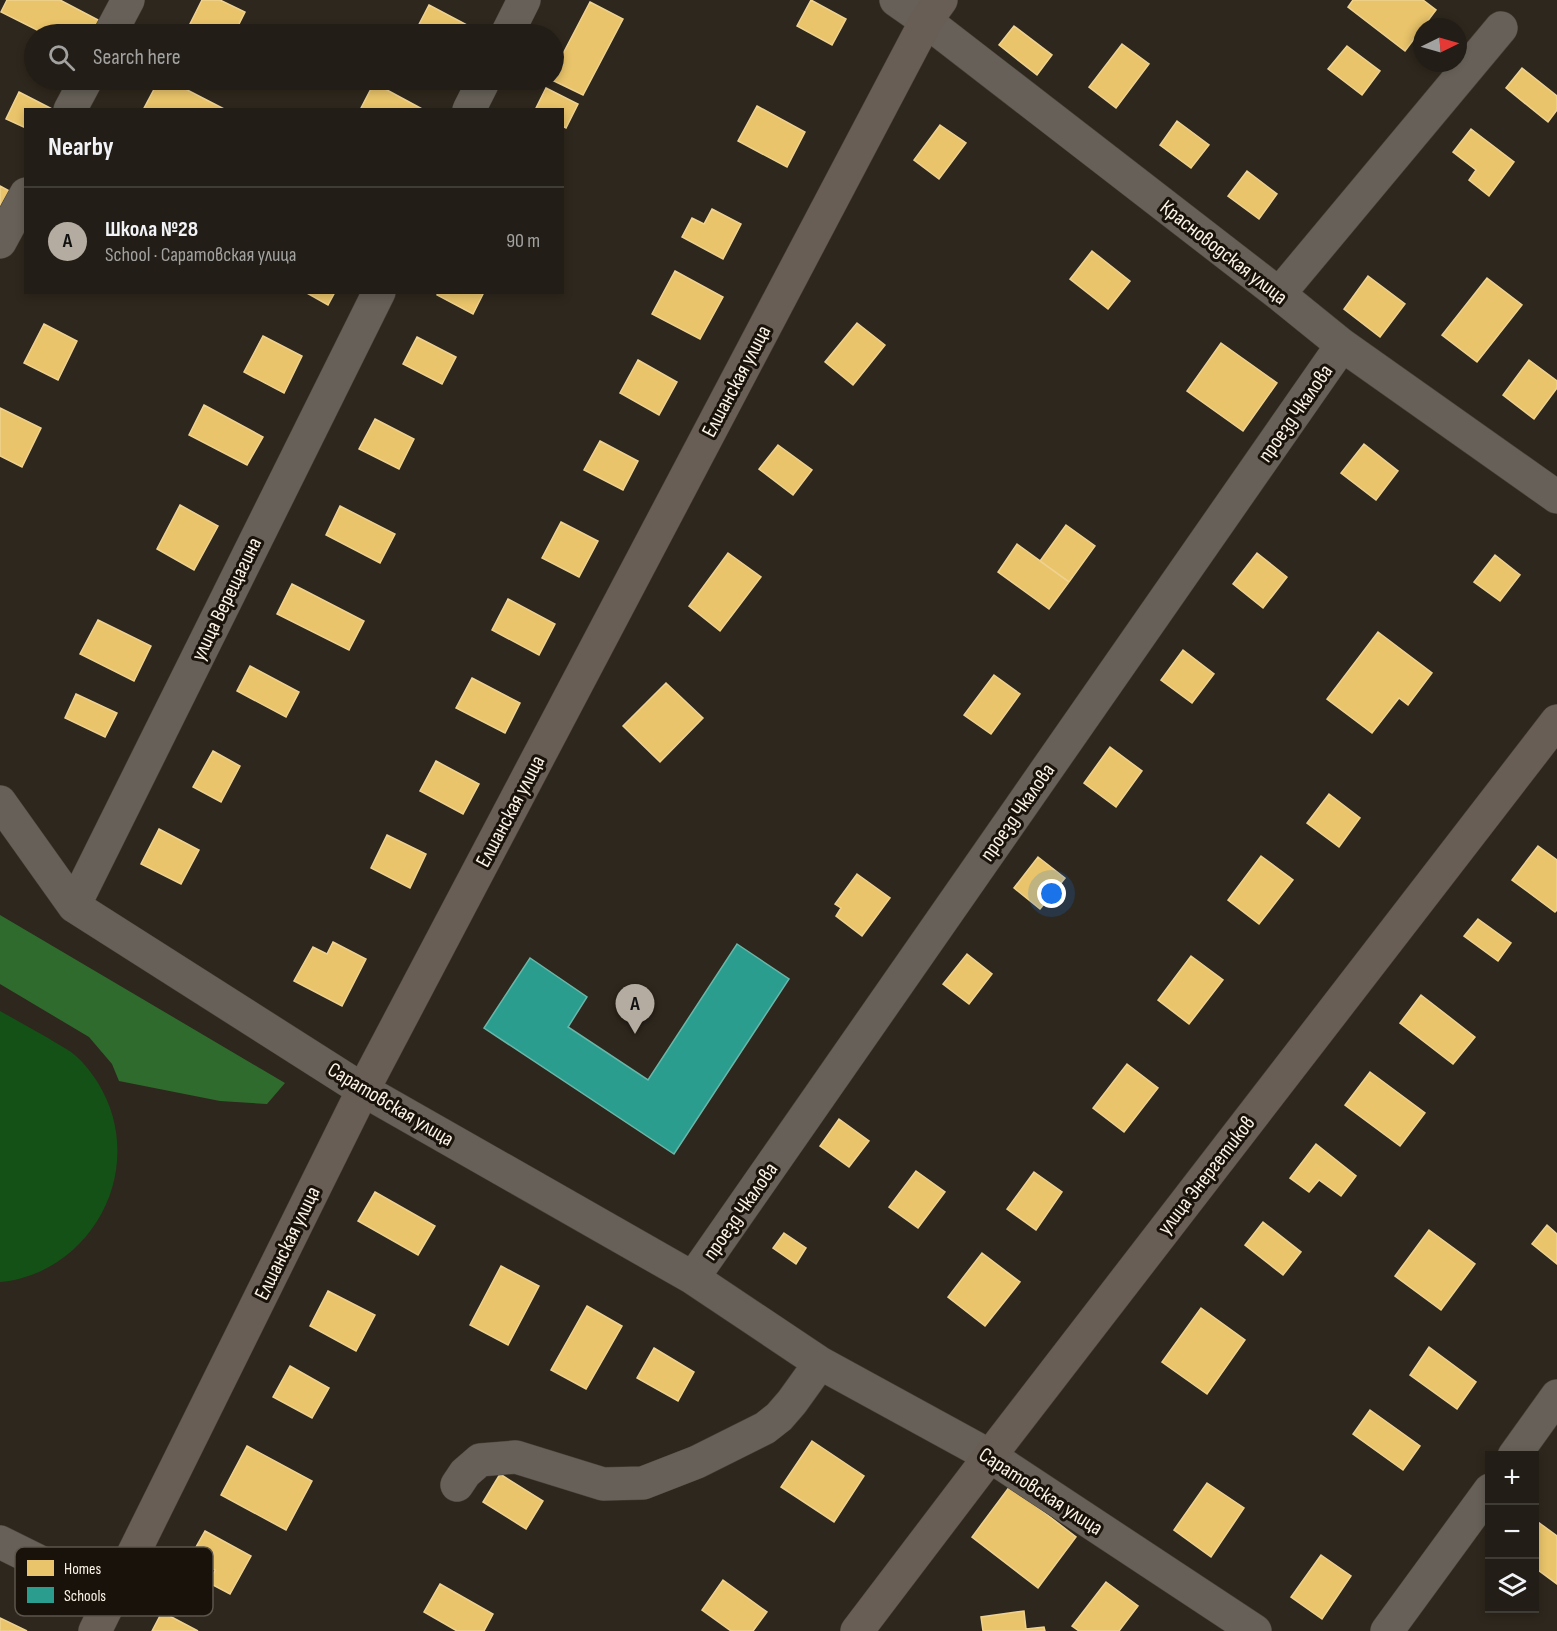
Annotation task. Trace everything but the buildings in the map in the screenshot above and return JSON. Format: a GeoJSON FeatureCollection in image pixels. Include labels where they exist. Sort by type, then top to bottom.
{"type":"FeatureCollection","features":[{"type":"Feature","properties":{"kind":"main road","name":"Елшанская улица"},"geometry":{"type":"LineString","coordinates":[[136,1547],[363,1090],[934,10]]}},
{"type":"Feature","properties":{"kind":"main road","name":"улица Энергетиков"},"geometry":{"type":"LineString","coordinates":[[857,1631],[1557,721]]}},
{"type":"Feature","properties":{"kind":"main road","name":"Елшанская улица"},"geometry":{"type":"LineString","coordinates":[[95,1631],[102,1616]]}},
{"type":"Feature","properties":{"kind":"street"},"geometry":{"type":"LineString","coordinates":[[115,24],[128,0]]}},
{"type":"Feature","properties":{"kind":"street"},"geometry":{"type":"LineString","coordinates":[[512,24],[524,0]]}},
{"type":"Feature","properties":{"kind":"street","name":"Красноводская улица"},"geometry":{"type":"LineString","coordinates":[[896,0],[934,10],[1342,345],[1557,497]]}},
{"type":"Feature","properties":{"kind":"street"},"geometry":{"type":"LineString","coordinates":[[1279,294],[1501,28]]}},
{"type":"Feature","properties":{"kind":"street"},"geometry":{"type":"LineString","coordinates":[[71,108],[81,90]]}},
{"type":"Feature","properties":{"kind":"street"},"geometry":{"type":"LineString","coordinates":[[471,108],[479,90]]}},
{"type":"Feature","properties":{"kind":"street"},"geometry":{"type":"LineString","coordinates":[[0,243],[24,198]]}},
{"type":"Feature","properties":{"kind":"street","name":"улица Верещагина"},"geometry":{"type":"LineString","coordinates":[[74,906],[378,294]]}},
{"type":"Feature","properties":{"kind":"street","name":"проезд Чкалова"},"geometry":{"type":"LineString","coordinates":[[693,1278],[1342,345]]}},
{"type":"Feature","properties":{"kind":"street","name":"Саратовская улица"},"geometry":{"type":"LineString","coordinates":[[0,802],[74,906],[363,1090],[693,1278],[820,1363],[990,1456],[1255,1631]]}},
{"type":"Feature","properties":{"kind":"street"},"geometry":{"type":"LineString","coordinates":[[457,1485],[465,1473],[480,1460],[516,1457],[603,1484],[643,1484],[697,1462],[765,1428],[792,1402],[820,1363]]}},
{"type":"Feature","properties":{"kind":"street"},"geometry":{"type":"LineString","coordinates":[[1517,1451],[1557,1396]]}},
{"type":"Feature","properties":{"kind":"street"},"geometry":{"type":"LineString","coordinates":[[1387,1631],[1485,1497]]}},
{"type":"Feature","properties":{"kind":"street"},"geometry":{"type":"LineString","coordinates":[[0,1542],[15,1549]]}},
{"type":"Feature","properties":{"kind":"green space"},"geometry":{"type":"Polygon","coordinates":[[[0,915],[285,1083],[267,1104],[220,1101],[119,1081],[112,1064],[89,1037],[0,984],[0,915]]]}},
{"type":"Feature","properties":{"kind":"green space"},"geometry":{"type":"Polygon","coordinates":[[[0,1011],[68,1050],[89,1070],[110,1109],[117,1137],[117,1164],[111,1191],[100,1216],[84,1238],[64,1257],[39,1272],[0,1282],[0,1011]]]}},
{"type":"Feature","properties":{"kind":"place","name":"Школа №28"},"geometry":{"type":"Point","coordinates":[635,1034]}}]}
